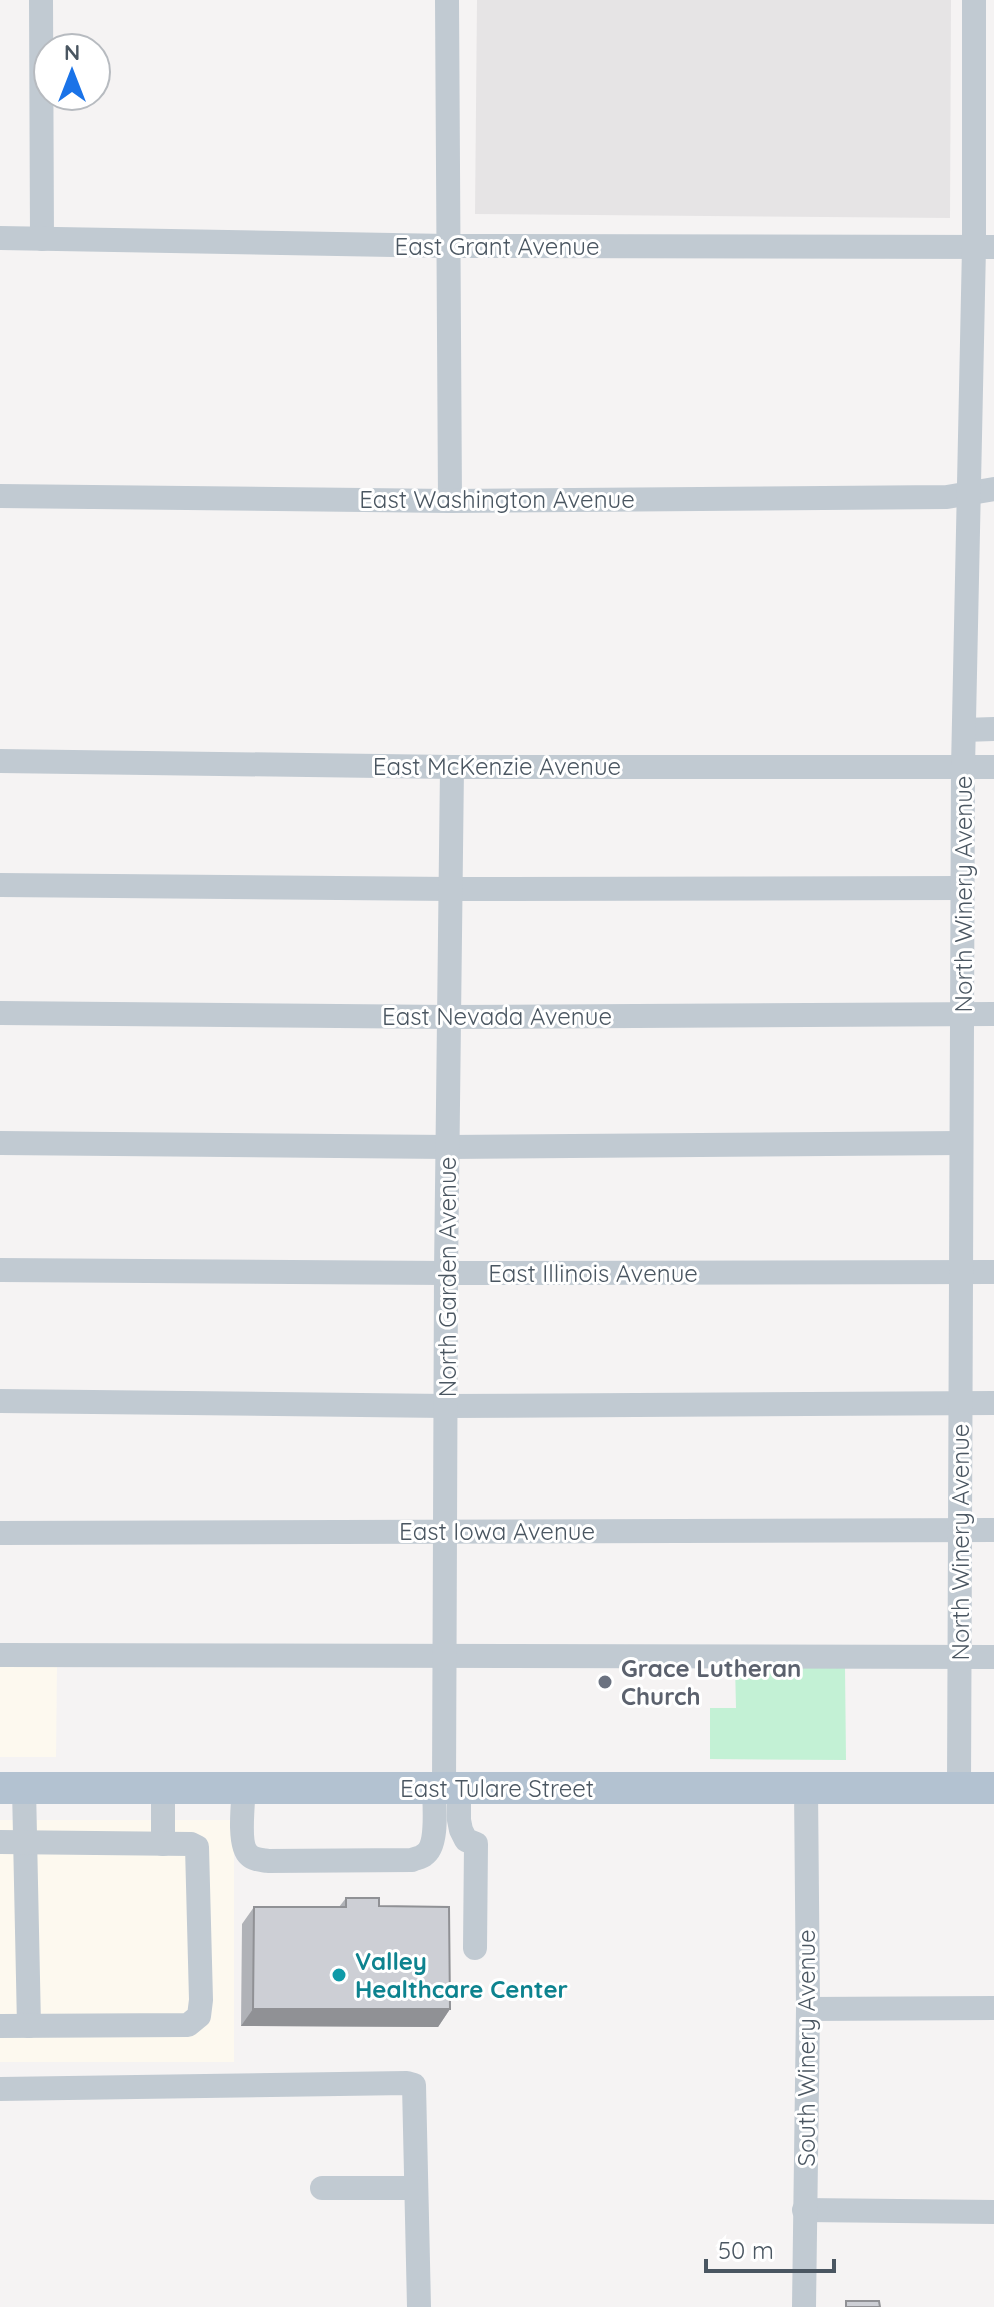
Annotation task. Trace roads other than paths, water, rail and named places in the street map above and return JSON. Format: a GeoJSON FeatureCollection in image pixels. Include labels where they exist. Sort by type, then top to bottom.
{"type":"FeatureCollection","features":[{"type":"Feature","properties":{"kind":"main road","name":"East Tulare Street"},"geometry":{"type":"LineString","coordinates":[[12,1788],[994,1788]]}},
{"type":"Feature","properties":{"kind":"street"},"geometry":{"type":"LineString","coordinates":[[41,0],[42,239]]}},
{"type":"Feature","properties":{"kind":"street"},"geometry":{"type":"LineString","coordinates":[[447,0],[450,501]]}},
{"type":"Feature","properties":{"kind":"street","name":"North Winery Avenue"},"geometry":{"type":"LineString","coordinates":[[959,1788],[962,888],[967,493],[984,247],[974,0]]}},
{"type":"Feature","properties":{"kind":"street","name":"East Grant Avenue"},"geometry":{"type":"LineString","coordinates":[[0,238],[448,246],[984,247]]}},
{"type":"Feature","properties":{"kind":"street","name":"East Washington Avenue"},"geometry":{"type":"LineString","coordinates":[[0,496],[450,501],[947,497],[994,489]]}},
{"type":"Feature","properties":{"kind":"street"},"geometry":{"type":"LineString","coordinates":[[964,730],[994,729]]}},
{"type":"Feature","properties":{"kind":"street","name":"East McKenzie Avenue"},"geometry":{"type":"LineString","coordinates":[[0,761],[452,767],[994,767]]}},
{"type":"Feature","properties":{"kind":"street","name":"North Garden Avenue"},"geometry":{"type":"LineString","coordinates":[[446,1788],[446,1273],[452,767]]}},
{"type":"Feature","properties":{"kind":"street"},"geometry":{"type":"LineString","coordinates":[[0,885],[451,889],[962,888]]}},
{"type":"Feature","properties":{"kind":"street","name":"East Nevada Avenue"},"geometry":{"type":"LineString","coordinates":[[0,1013],[450,1017],[994,1014]]}},
{"type":"Feature","properties":{"kind":"street"},"geometry":{"type":"LineString","coordinates":[[0,1143],[448,1147],[961,1143]]}},
{"type":"Feature","properties":{"kind":"street","name":"East Illinois Avenue"},"geometry":{"type":"LineString","coordinates":[[0,1270],[994,1272]]}},
{"type":"Feature","properties":{"kind":"street"},"geometry":{"type":"LineString","coordinates":[[0,1401],[446,1406],[994,1403]]}},
{"type":"Feature","properties":{"kind":"street","name":"East Iowa Avenue"},"geometry":{"type":"LineString","coordinates":[[0,1533],[994,1530]]}},
{"type":"Feature","properties":{"kind":"street"},"geometry":{"type":"LineString","coordinates":[[0,1655],[994,1657]]}},
{"type":"Feature","properties":{"kind":"street"},"geometry":{"type":"LineString","coordinates":[[12,1788],[26,1842],[29,2026]]}},
{"type":"Feature","properties":{"kind":"street"},"geometry":{"type":"LineString","coordinates":[[163,1788],[163,1844]]}},
{"type":"Feature","properties":{"kind":"street"},"geometry":{"type":"LineString","coordinates":[[244,1788],[243,1844],[246,1853],[256,1859],[284,1861],[412,1860],[425,1855],[432,1847],[446,1788]]}},
{"type":"Feature","properties":{"kind":"street"},"geometry":{"type":"LineString","coordinates":[[446,1788],[466,1840],[476,1844],[475,1948]]}},
{"type":"Feature","properties":{"kind":"street","name":"South Winery Avenue"},"geometry":{"type":"LineString","coordinates":[[804,2307],[808,2009],[806,1788]]}},
{"type":"Feature","properties":{"kind":"street"},"geometry":{"type":"LineString","coordinates":[[0,1842],[191,1844],[197,1847],[201,2000],[199,2016],[188,2025],[0,2026]]}},
{"type":"Feature","properties":{"kind":"street"},"geometry":{"type":"LineString","coordinates":[[808,2009],[994,2008]]}},
{"type":"Feature","properties":{"kind":"street"},"geometry":{"type":"LineString","coordinates":[[0,2089],[414,2085],[419,2307]]}},
{"type":"Feature","properties":{"kind":"street"},"geometry":{"type":"LineString","coordinates":[[322,2188],[416,2188]]}},
{"type":"Feature","properties":{"kind":"street"},"geometry":{"type":"LineString","coordinates":[[804,2210],[994,2212]]}},
{"type":"Feature","properties":{"kind":"place","name":"Grace Lutheran Church"},"geometry":{"type":"Point","coordinates":[605,1682]}},
{"type":"Feature","properties":{"kind":"place","name":"Valley Healthcare Center"},"geometry":{"type":"Point","coordinates":[339,1975]}}]}
